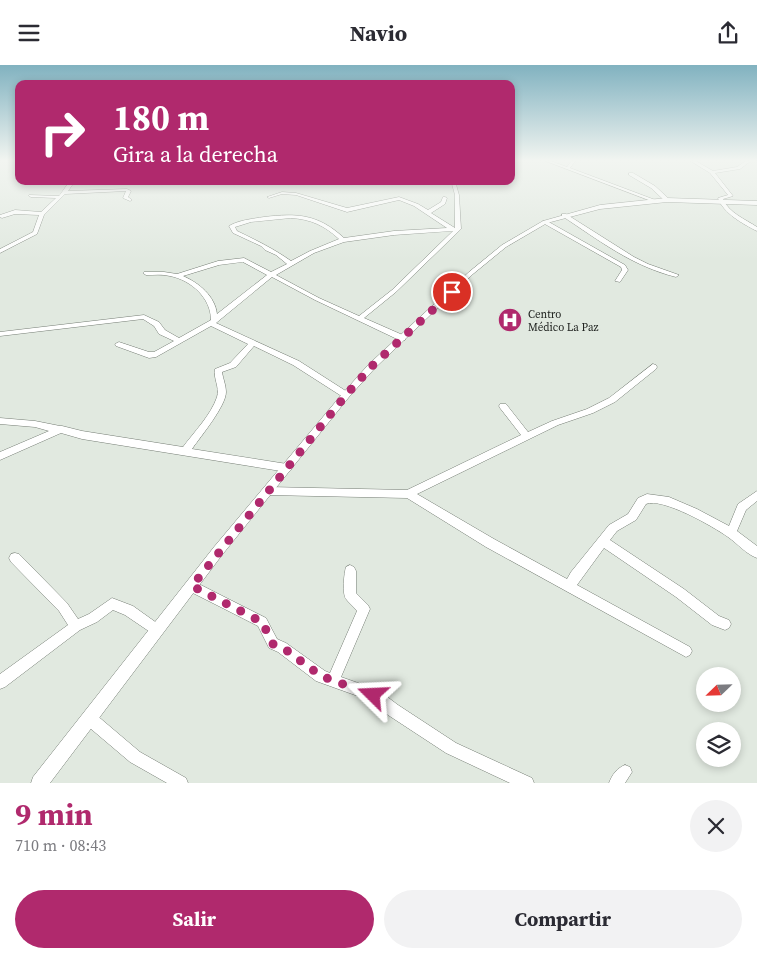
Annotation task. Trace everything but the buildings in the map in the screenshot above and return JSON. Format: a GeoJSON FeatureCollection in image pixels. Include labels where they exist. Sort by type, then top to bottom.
{"type":"FeatureCollection","features":[{"type":"Feature","properties":{"kind":"main road"},"geometry":{"type":"LineString","coordinates":[[38,783],[157,630],[346,395],[372,366],[471,273],[504,246],[545,222],[564,215],[600,207],[668,200],[757,203]]}},
{"type":"Feature","properties":{"kind":"street"},"geometry":{"type":"LineString","coordinates":[[32,196],[81,194]]}},
{"type":"Feature","properties":{"kind":"street"},"geometry":{"type":"LineString","coordinates":[[127,194],[125,197],[130,200]]}},
{"type":"Feature","properties":{"kind":"street"},"geometry":{"type":"LineString","coordinates":[[270,197],[280,194]]}},
{"type":"Feature","properties":{"kind":"street"},"geometry":{"type":"LineString","coordinates":[[289,194],[348,210],[399,198],[429,212],[456,230]]}},
{"type":"Feature","properties":{"kind":"street"},"geometry":{"type":"LineString","coordinates":[[359,319],[394,291],[460,225],[457,194]]}},
{"type":"Feature","properties":{"kind":"street"},"geometry":{"type":"LineString","coordinates":[[636,194],[656,201]]}},
{"type":"Feature","properties":{"kind":"street"},"geometry":{"type":"LineString","coordinates":[[661,194],[668,200]]}},
{"type":"Feature","properties":{"kind":"street"},"geometry":{"type":"LineString","coordinates":[[729,194],[731,196],[720,198],[720,201],[732,213],[757,229]]}},
{"type":"Feature","properties":{"kind":"street"},"geometry":{"type":"LineString","coordinates":[[0,251],[35,233],[42,214],[62,195]]}},
{"type":"Feature","properties":{"kind":"street"},"geometry":{"type":"LineString","coordinates":[[429,212],[444,201],[457,210]]}},
{"type":"Feature","properties":{"kind":"street"},"geometry":{"type":"LineString","coordinates":[[2,216],[14,212],[42,214]]}},
{"type":"Feature","properties":{"kind":"street"},"geometry":{"type":"LineString","coordinates":[[290,263],[263,245],[235,233],[232,226],[244,221],[295,215],[325,224],[343,240]]}},
{"type":"Feature","properties":{"kind":"street"},"geometry":{"type":"LineString","coordinates":[[564,215],[620,251],[654,269],[676,275]]}},
{"type":"Feature","properties":{"kind":"street"},"geometry":{"type":"LineString","coordinates":[[545,222],[623,266],[625,269],[618,281]]}},
{"type":"Feature","properties":{"kind":"street"},"geometry":{"type":"LineString","coordinates":[[555,229],[570,230],[587,236]]}},
{"type":"Feature","properties":{"kind":"street"},"geometry":{"type":"LineString","coordinates":[[119,344],[152,355],[212,322],[271,275],[290,263],[312,251],[343,240],[394,233],[456,230]]}},
{"type":"Feature","properties":{"kind":"street"},"geometry":{"type":"LineString","coordinates":[[611,258],[620,251]]}},
{"type":"Feature","properties":{"kind":"street"},"geometry":{"type":"LineString","coordinates":[[146,273],[177,276],[218,263],[244,259],[271,275],[359,319],[402,338]]}},
{"type":"Feature","properties":{"kind":"street"},"geometry":{"type":"LineString","coordinates":[[177,276],[195,286],[208,297],[214,309],[212,322]]}},
{"type":"Feature","properties":{"kind":"street"},"geometry":{"type":"LineString","coordinates":[[0,334],[144,317],[157,324],[162,332],[178,340]]}},
{"type":"Feature","properties":{"kind":"street"},"geometry":{"type":"LineString","coordinates":[[212,322],[302,367],[346,395]]}},
{"type":"Feature","properties":{"kind":"street"},"geometry":{"type":"LineString","coordinates":[[185,452],[211,416],[221,398],[222,390],[218,371],[233,365],[253,343]]}},
{"type":"Feature","properties":{"kind":"street"},"geometry":{"type":"LineString","coordinates":[[268,491],[408,494],[527,437],[612,400],[653,367]]}},
{"type":"Feature","properties":{"kind":"street"},"geometry":{"type":"LineString","coordinates":[[503,406],[527,437]]}},
{"type":"Feature","properties":{"kind":"street"},"geometry":{"type":"LineString","coordinates":[[0,421],[35,424],[82,435],[287,468]]}},
{"type":"Feature","properties":{"kind":"street"},"geometry":{"type":"LineString","coordinates":[[0,456],[62,429]]}},
{"type":"Feature","properties":{"kind":"street"},"geometry":{"type":"LineString","coordinates":[[408,494],[490,543],[686,651]]}},
{"type":"Feature","properties":{"kind":"street"},"geometry":{"type":"LineString","coordinates":[[731,533],[742,507],[757,495]]}},
{"type":"Feature","properties":{"kind":"street"},"geometry":{"type":"LineString","coordinates":[[570,586],[575,576],[616,526],[632,517],[642,501],[653,498],[665,500],[692,512],[731,533],[757,553]]}},
{"type":"Feature","properties":{"kind":"street"},"geometry":{"type":"LineString","coordinates":[[603,541],[680,593],[716,621],[726,624]]}},
{"type":"Feature","properties":{"kind":"street"},"geometry":{"type":"LineString","coordinates":[[15,559],[63,607],[76,626]]}},
{"type":"Feature","properties":{"kind":"street"},"geometry":{"type":"LineString","coordinates":[[333,680],[364,609],[350,595],[350,571]]}},
{"type":"Feature","properties":{"kind":"street"},"geometry":{"type":"LineString","coordinates":[[192,586],[262,622],[273,644],[282,647],[321,676],[373,695],[452,748],[527,783]]}},
{"type":"Feature","properties":{"kind":"street"},"geometry":{"type":"LineString","coordinates":[[0,682],[76,626],[93,618],[112,604],[130,610],[157,630]]}},
{"type":"Feature","properties":{"kind":"street"},"geometry":{"type":"LineString","coordinates":[[89,718],[135,757],[181,783]]}},
{"type":"Feature","properties":{"kind":"place","name":"Centro Médico La Paz"},"geometry":{"type":"Point","coordinates":[510,320]}},
{"type":"Feature","properties":{"kind":"route"},"geometry":{"type":"LineString","coordinates":[[373,695],[321,676],[282,647],[273,644],[262,622],[192,586],[218,551],[346,395],[372,366],[452,292]]}}]}
